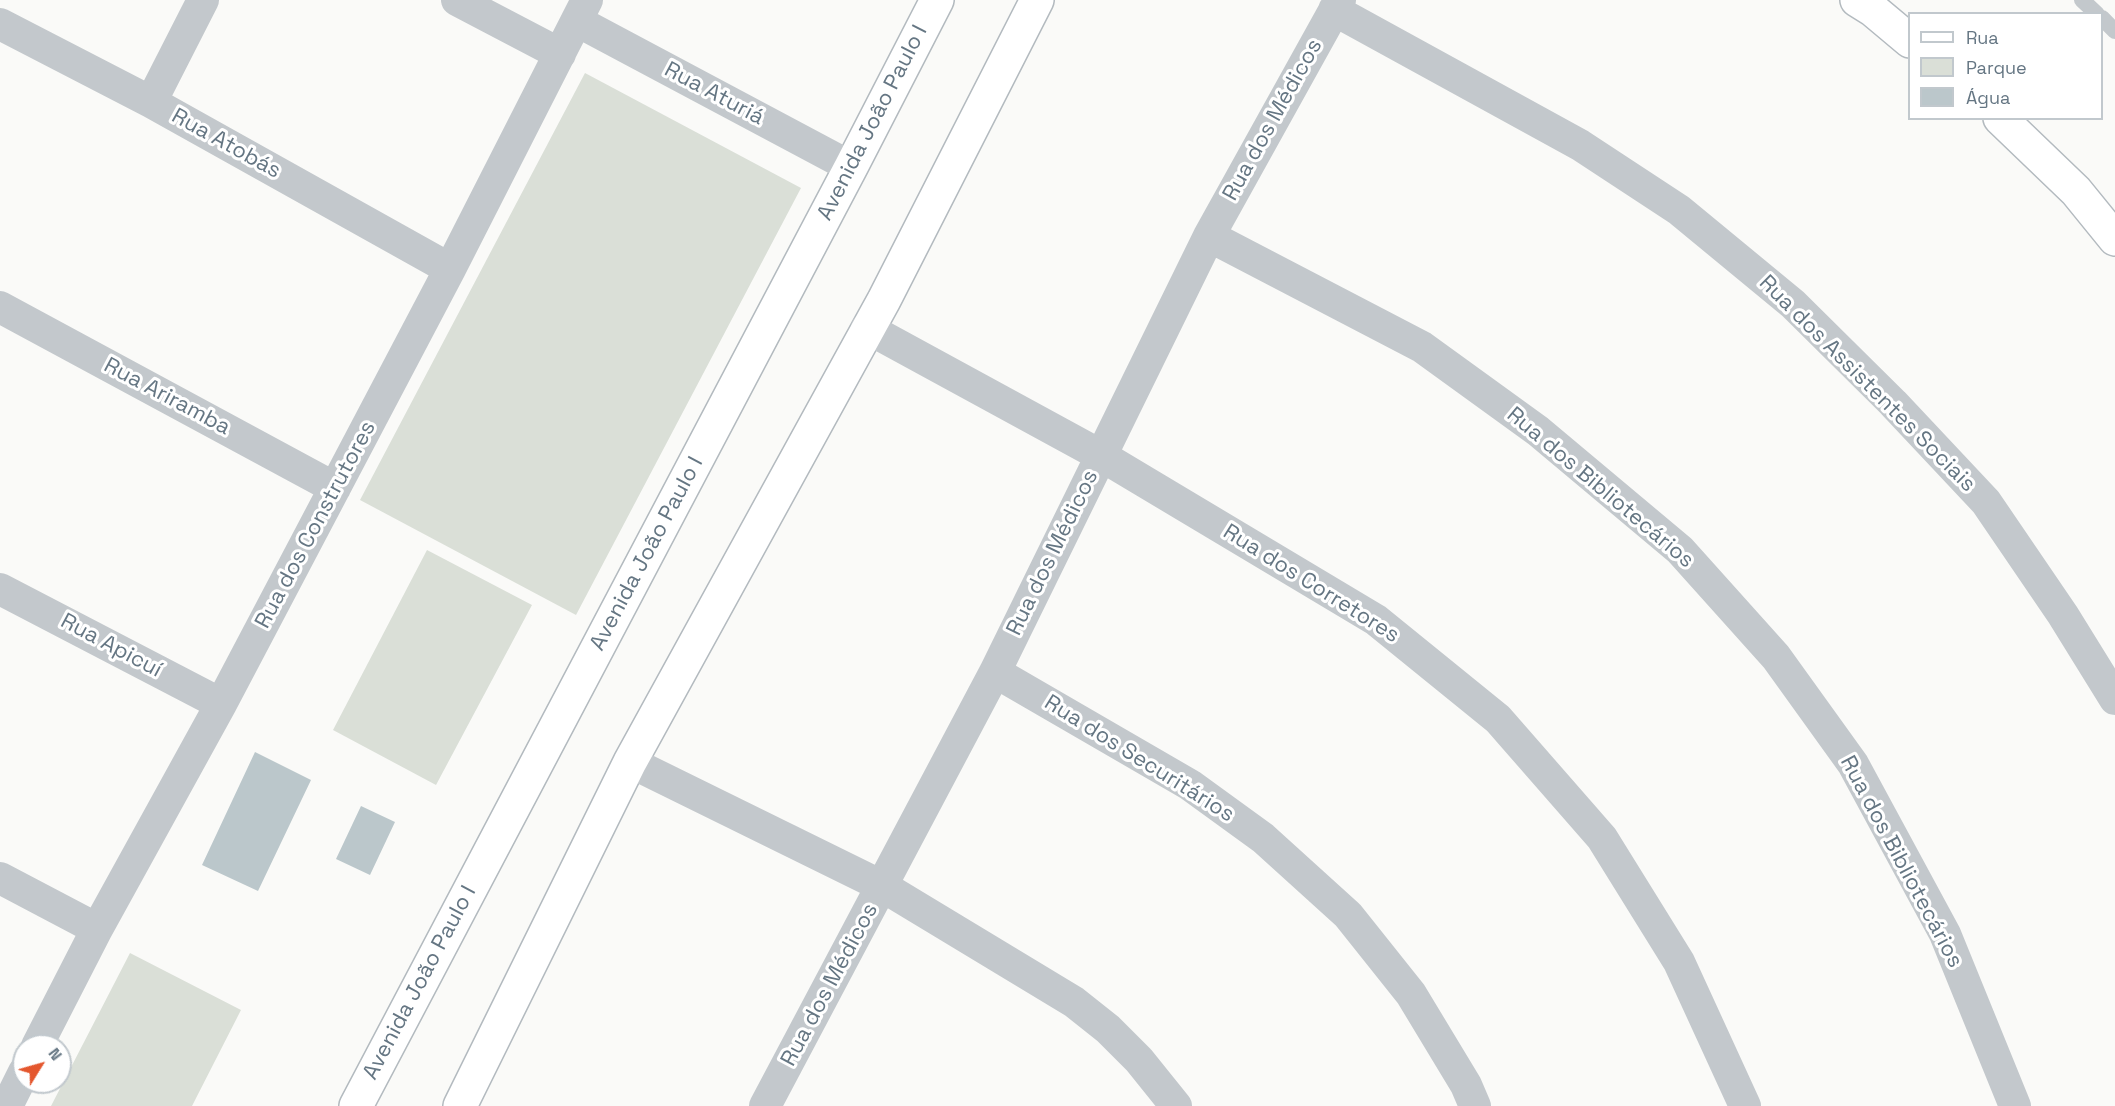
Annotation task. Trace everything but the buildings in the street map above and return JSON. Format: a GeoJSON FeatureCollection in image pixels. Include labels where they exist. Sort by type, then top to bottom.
{"type":"FeatureCollection","features":[{"type":"Feature","properties":{"kind":"main road","name":"Avenida João Paulo I"},"geometry":{"type":"LineString","coordinates":[[356,1106],[937,0]]}},
{"type":"Feature","properties":{"kind":"main road"},"geometry":{"type":"LineString","coordinates":[[460,1106],[630,762],[889,290],[1037,0]]}},
{"type":"Feature","properties":{"kind":"main road"},"geometry":{"type":"LineString","coordinates":[[1857,0],[1873,10],[1908,39]]}},
{"type":"Feature","properties":{"kind":"main road"},"geometry":{"type":"LineString","coordinates":[[2002,120],[2076,191],[2115,239]]}},
{"type":"Feature","properties":{"kind":"street"},"geometry":{"type":"LineString","coordinates":[[150,102],[202,0]]}},
{"type":"Feature","properties":{"kind":"street"},"geometry":{"type":"LineString","coordinates":[[457,0],[560,54]]}},
{"type":"Feature","properties":{"kind":"street","name":"Rua dos Médicos"},"geometry":{"type":"LineString","coordinates":[[765,1106],[995,672],[1209,236],[1337,5]]}},
{"type":"Feature","properties":{"kind":"street","name":"Rua dos Assistentes Sociais"},"geometry":{"type":"LineString","coordinates":[[1337,5],[1580,145],[1679,210],[1793,304],[1893,403],[1986,502],[2063,615],[2115,699]]}},
{"type":"Feature","properties":{"kind":"street","name":"Rua dos Construtores"},"geometry":{"type":"LineString","coordinates":[[43,1034],[97,929],[221,704],[335,488],[582,10]]}},
{"type":"Feature","properties":{"kind":"street","name":"Rua Aturiá"},"geometry":{"type":"LineString","coordinates":[[582,10],[851,167]]}},
{"type":"Feature","properties":{"kind":"street","name":"Rua Atobás"},"geometry":{"type":"LineString","coordinates":[[0,24],[150,102],[450,269]]}},
{"type":"Feature","properties":{"kind":"street","name":"Rua dos Bibliotecários"},"geometry":{"type":"LineString","coordinates":[[1209,236],[1422,347],[1538,431],[1680,550],[1776,657],[1853,764],[1945,934],[2015,1106]]}},
{"type":"Feature","properties":{"kind":"street","name":"Rua Ariramba"},"geometry":{"type":"LineString","coordinates":[[0,307],[335,488]]}},
{"type":"Feature","properties":{"kind":"street","name":"Rua dos Corretores"},"geometry":{"type":"LineString","coordinates":[[867,328],[1100,455],[1376,620],[1498,719],[1602,838],[1679,962],[1745,1106]]}},
{"type":"Feature","properties":{"kind":"street","name":"Rua Apicuí"},"geometry":{"type":"LineString","coordinates":[[0,589],[221,704]]}},
{"type":"Feature","properties":{"kind":"street","name":"Rua dos Securitários"},"geometry":{"type":"LineString","coordinates":[[995,672],[1190,785],[1263,838],[1348,915],[1411,994],[1466,1085],[1475,1106]]}},
{"type":"Feature","properties":{"kind":"street"},"geometry":{"type":"LineString","coordinates":[[630,762],[882,886],[1074,1002],[1108,1029],[1139,1060],[1176,1106]]}},
{"type":"Feature","properties":{"kind":"street"},"geometry":{"type":"LineString","coordinates":[[0,878],[97,929]]}},
{"type":"Feature","properties":{"kind":"lane"},"geometry":{"type":"LineString","coordinates":[[2082,0],[2095,12]]}},
{"type":"Feature","properties":{"kind":"lane"},"geometry":{"type":"LineString","coordinates":[[2103,19],[2115,31]]}},
{"type":"Feature","properties":{"kind":"green space"},"geometry":{"type":"Polygon","coordinates":[[[585,73],[801,188],[576,615],[360,500],[585,73]]]}},
{"type":"Feature","properties":{"kind":"green space"},"geometry":{"type":"Polygon","coordinates":[[[427,550],[532,605],[436,785],[333,730],[427,550]]]}},
{"type":"Feature","properties":{"kind":"green space"},"geometry":{"type":"Polygon","coordinates":[[[130,953],[241,1010],[192,1106],[51,1106],[57,1094],[72,1094],[72,1065],[130,953]]]}},
{"type":"Feature","properties":{"kind":"water"},"geometry":{"type":"Polygon","coordinates":[[[255,752],[311,780],[258,891],[202,865],[255,752]]]}},
{"type":"Feature","properties":{"kind":"water"},"geometry":{"type":"Polygon","coordinates":[[[361,806],[395,822],[370,875],[336,859],[361,806]]]}}]}
